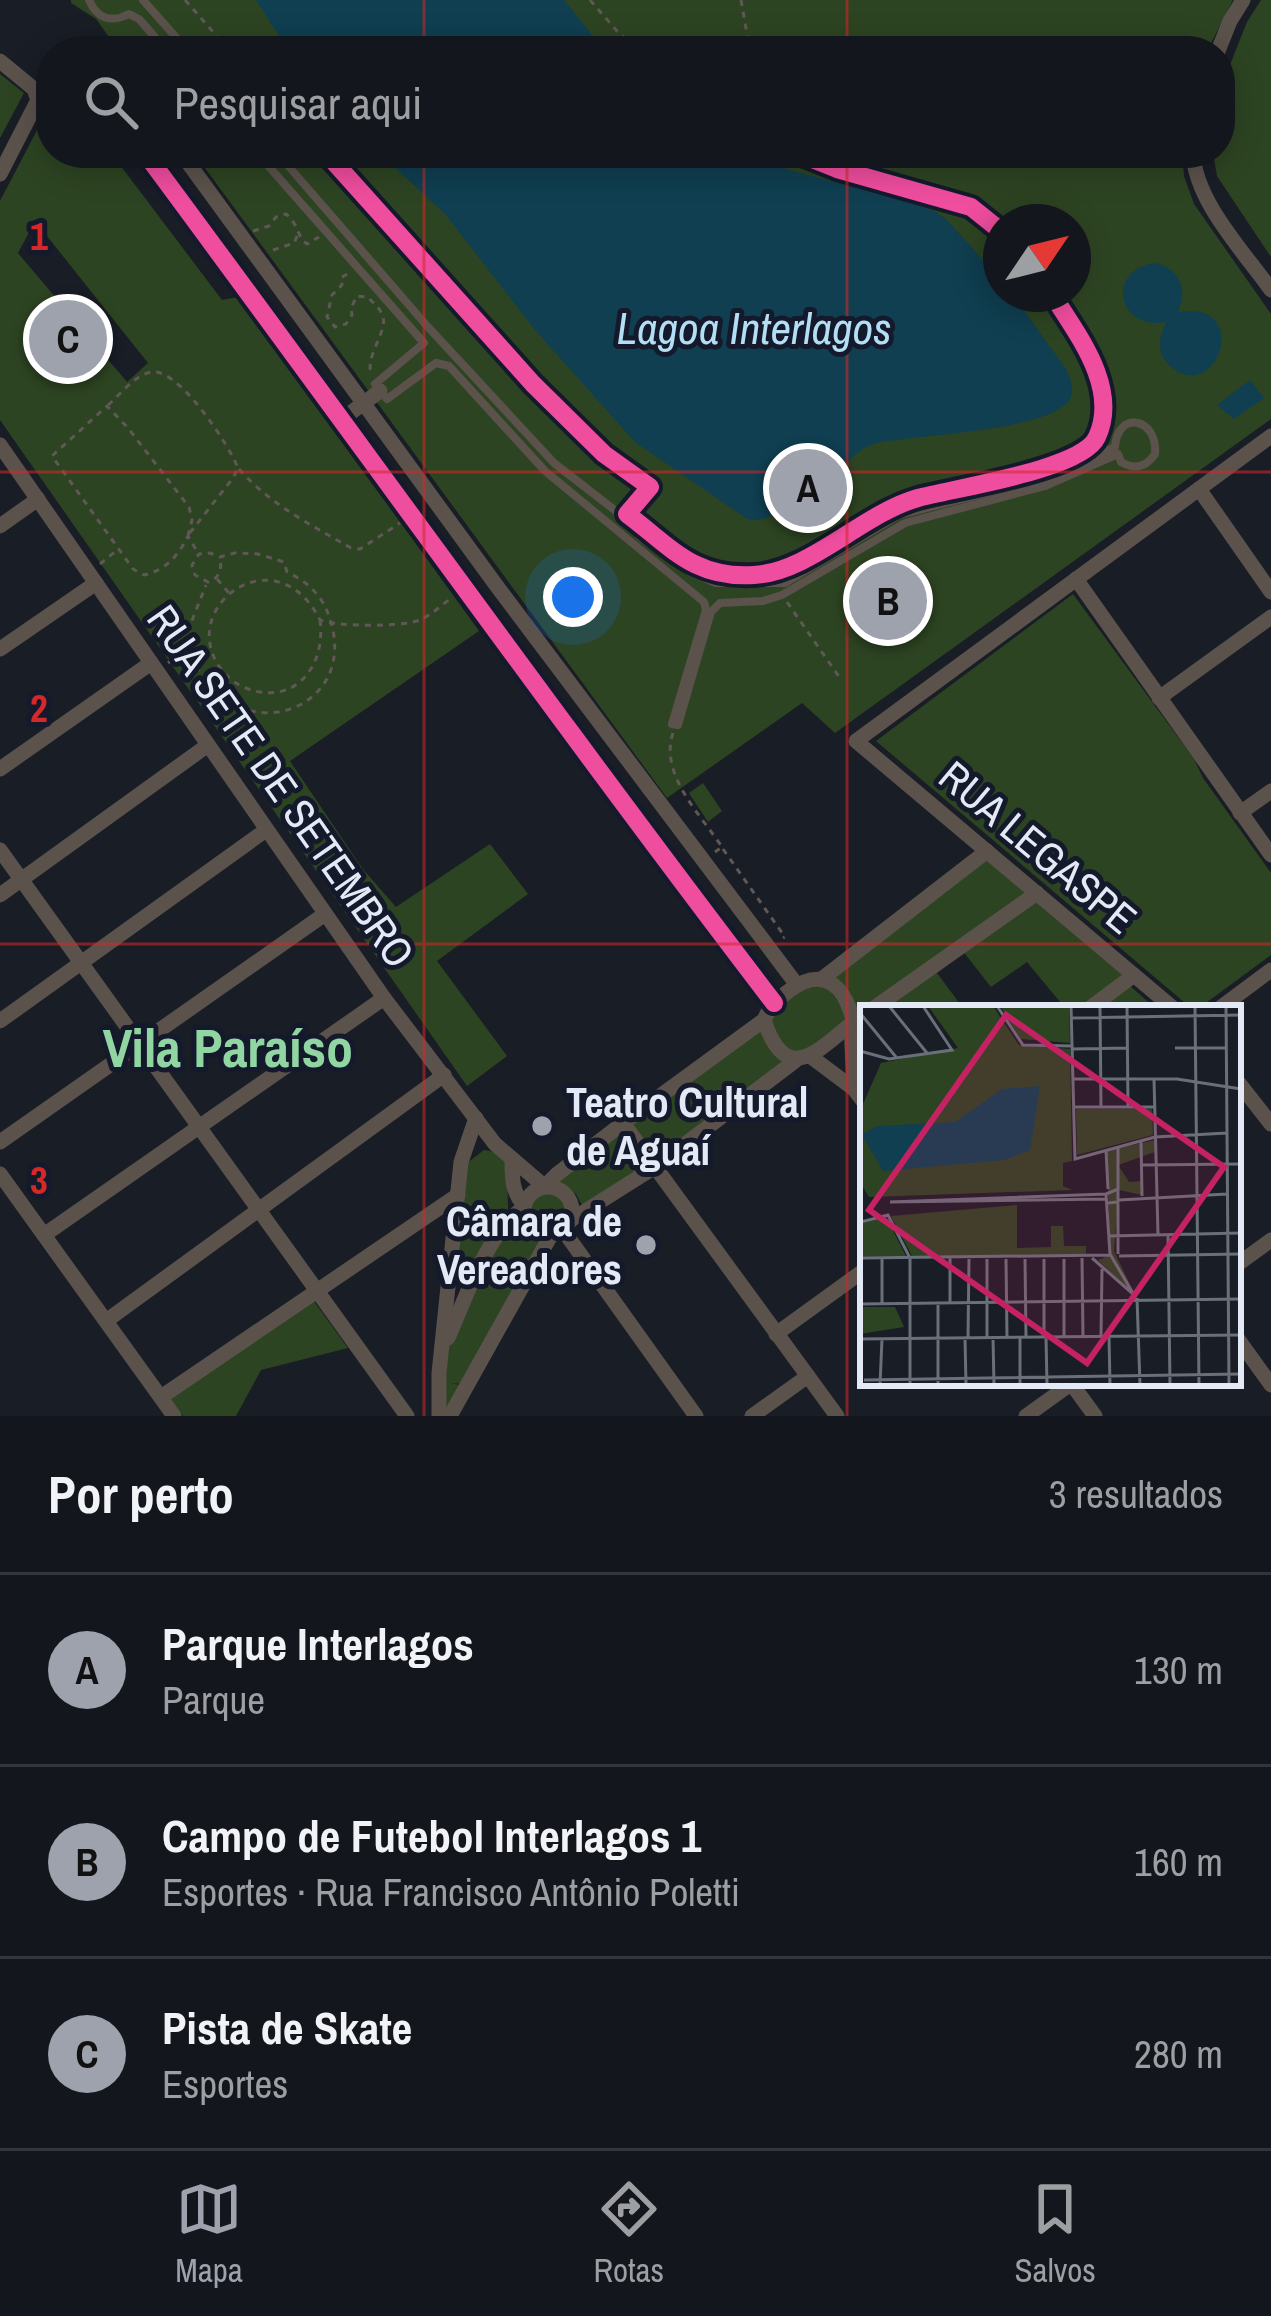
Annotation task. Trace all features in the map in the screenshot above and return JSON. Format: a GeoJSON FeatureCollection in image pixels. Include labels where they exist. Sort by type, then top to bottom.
{"type":"FeatureCollection","features":[{"type":"Feature","properties":{"kind":"street"},"geometry":{"type":"LineString","coordinates":[[1224,36],[1243,0]]}},
{"type":"Feature","properties":{"kind":"street"},"geometry":{"type":"LineString","coordinates":[[0,61],[36,94]]}},
{"type":"Feature","properties":{"kind":"street"},"geometry":{"type":"LineString","coordinates":[[0,174],[36,104]]}},
{"type":"Feature","properties":{"kind":"street"},"geometry":{"type":"LineString","coordinates":[[156,168],[775,1003]]}},
{"type":"Feature","properties":{"kind":"street"},"geometry":{"type":"LineString","coordinates":[[192,168],[496,585],[797,985]]}},
{"type":"Feature","properties":{"kind":"street"},"geometry":{"type":"LineString","coordinates":[[1195,168],[1207,200],[1271,290]]}},
{"type":"Feature","properties":{"kind":"street"},"geometry":{"type":"LineString","coordinates":[[341,420],[363,403],[375,384]]}},
{"type":"Feature","properties":{"kind":"street"},"geometry":{"type":"LineString","coordinates":[[1271,436],[1076,579],[1271,855]]}},
{"type":"Feature","properties":{"kind":"street","name":"RUA SETE DE SETEMBRO"},"geometry":{"type":"LineString","coordinates":[[0,445],[384,998],[495,1144],[545,1185]]}},
{"type":"Feature","properties":{"kind":"street"},"geometry":{"type":"LineString","coordinates":[[1199,489],[1271,592]]}},
{"type":"Feature","properties":{"kind":"street"},"geometry":{"type":"LineString","coordinates":[[0,526],[38,500]]}},
{"type":"Feature","properties":{"kind":"street"},"geometry":{"type":"LineString","coordinates":[[415,522],[443,512]]}},
{"type":"Feature","properties":{"kind":"street"},"geometry":{"type":"LineString","coordinates":[[0,649],[92,578]]}},
{"type":"Feature","properties":{"kind":"street","name":"RUA LEGASPE"},"geometry":{"type":"LineString","coordinates":[[1076,579],[856,741],[1169,1005]]}},
{"type":"Feature","properties":{"kind":"street"},"geometry":{"type":"LineString","coordinates":[[469,596],[496,585]]}},
{"type":"Feature","properties":{"kind":"street"},"geometry":{"type":"LineString","coordinates":[[1159,698],[1271,617]]}},
{"type":"Feature","properties":{"kind":"street"},"geometry":{"type":"LineString","coordinates":[[0,769],[154,667]]}},
{"type":"Feature","properties":{"kind":"street"},"geometry":{"type":"LineString","coordinates":[[0,895],[208,746]]}},
{"type":"Feature","properties":{"kind":"street"},"geometry":{"type":"LineString","coordinates":[[596,765],[620,748]]}},
{"type":"Feature","properties":{"kind":"street"},"geometry":{"type":"LineString","coordinates":[[1240,813],[1271,791]]}},
{"type":"Feature","properties":{"kind":"street"},"geometry":{"type":"LineString","coordinates":[[0,1021],[266,830]]}},
{"type":"Feature","properties":{"kind":"street"},"geometry":{"type":"LineString","coordinates":[[0,850],[407,1416]]}},
{"type":"Feature","properties":{"kind":"street"},"geometry":{"type":"LineString","coordinates":[[443,1350],[481,1264],[532,1192],[764,1020],[775,1003],[797,985],[823,978],[987,851]]}},
{"type":"Feature","properties":{"kind":"street"},"geometry":{"type":"LineString","coordinates":[[878,1005],[1036,893]]}},
{"type":"Feature","properties":{"kind":"street"},"geometry":{"type":"LineString","coordinates":[[0,1142],[325,914]]}},
{"type":"Feature","properties":{"kind":"street"},"geometry":{"type":"LineString","coordinates":[[1224,1005],[1271,970]]}},
{"type":"Feature","properties":{"kind":"street"},"geometry":{"type":"LineString","coordinates":[[1094,1005],[1134,975]]}},
{"type":"Feature","properties":{"kind":"street"},"geometry":{"type":"LineString","coordinates":[[823,978],[845,998],[856,1020],[858,1095]]}},
{"type":"Feature","properties":{"kind":"street"},"geometry":{"type":"LineString","coordinates":[[44,1235],[384,998]]}},
{"type":"Feature","properties":{"kind":"street"},"geometry":{"type":"LineString","coordinates":[[764,1020],[785,1057],[802,1059],[858,1095]]}},
{"type":"Feature","properties":{"kind":"street"},"geometry":{"type":"LineString","coordinates":[[512,1161],[512,1184],[529,1227],[540,1234],[562,1228],[655,1167],[856,1020]]}},
{"type":"Feature","properties":{"kind":"street"},"geometry":{"type":"LineString","coordinates":[[106,1321],[444,1075]]}},
{"type":"Feature","properties":{"kind":"street"},"geometry":{"type":"LineString","coordinates":[[1241,1086],[1271,1124]]}},
{"type":"Feature","properties":{"kind":"street"},"geometry":{"type":"LineString","coordinates":[[439,1415],[439,1373],[461,1162],[476,1118]]}},
{"type":"Feature","properties":{"kind":"street"},"geometry":{"type":"LineString","coordinates":[[623,1123],[837,1416]]}},
{"type":"Feature","properties":{"kind":"street"},"geometry":{"type":"LineString","coordinates":[[461,1162],[474,1151],[495,1144]]}},
{"type":"Feature","properties":{"kind":"street"},"geometry":{"type":"LineString","coordinates":[[0,1174],[175,1416]]}},
{"type":"Feature","properties":{"kind":"street"},"geometry":{"type":"LineString","coordinates":[[450,1416],[562,1228],[569,1199],[545,1185]]}},
{"type":"Feature","properties":{"kind":"street"},"geometry":{"type":"LineString","coordinates":[[160,1397],[458,1195]]}},
{"type":"Feature","properties":{"kind":"street"},"geometry":{"type":"LineString","coordinates":[[562,1228],[696,1416]]}},
{"type":"Feature","properties":{"kind":"street"},"geometry":{"type":"LineString","coordinates":[[1241,1262],[1271,1240]]}},
{"type":"Feature","properties":{"kind":"street"},"geometry":{"type":"LineString","coordinates":[[776,1334],[860,1273]]}},
{"type":"Feature","properties":{"kind":"street"},"geometry":{"type":"LineString","coordinates":[[1241,1343],[1271,1385]]}},
{"type":"Feature","properties":{"kind":"street"},"geometry":{"type":"LineString","coordinates":[[439,1373],[450,1383],[466,1387]]}},
{"type":"Feature","properties":{"kind":"street"},"geometry":{"type":"LineString","coordinates":[[752,1416],[808,1376]]}},
{"type":"Feature","properties":{"kind":"street"},"geometry":{"type":"LineString","coordinates":[[1026,1416],[1067,1386]]}},
{"type":"Feature","properties":{"kind":"street"},"geometry":{"type":"LineString","coordinates":[[1073,1386],[1095,1416]]}},
{"type":"Feature","properties":{"kind":"lane"},"geometry":{"type":"LineString","coordinates":[[89,0],[105,19],[129,14],[154,36]]}},
{"type":"Feature","properties":{"kind":"lane"},"geometry":{"type":"LineString","coordinates":[[143,0],[175,36]]}},
{"type":"Feature","properties":{"kind":"lane"},"geometry":{"type":"LineString","coordinates":[[270,168],[424,344],[375,384],[387,400],[436,363],[449,366],[545,470],[704,602],[706,610],[672,724],[678,725],[720,603],[782,596],[905,523],[1045,486],[1118,454],[1128,466],[1144,465],[1155,454],[1155,435],[1142,424],[1127,424],[1115,436],[1114,447],[1103,453],[1042,479],[899,515],[785,583],[716,583],[690,572],[640,537],[622,515],[554,463],[290,168]]}},
{"type":"Feature","properties":{"kind":"path"},"geometry":{"type":"LineString","coordinates":[[189,0],[221,36]]}},
{"type":"Feature","properties":{"kind":"path"},"geometry":{"type":"LineString","coordinates":[[585,0],[614,36]]}},
{"type":"Feature","properties":{"kind":"path"},"geometry":{"type":"LineString","coordinates":[[585,0],[622,36]]}},
{"type":"Feature","properties":{"kind":"path"},"geometry":{"type":"LineString","coordinates":[[741,0],[747,36]]}},
{"type":"Feature","properties":{"kind":"path"},"geometry":{"type":"LineString","coordinates":[[335,168],[540,399],[599,457],[643,490],[622,515]]}},
{"type":"Feature","properties":{"kind":"path"},"geometry":{"type":"LineString","coordinates":[[336,168],[532,384],[604,454],[650,487],[627,514],[642,525]]}},
{"type":"Feature","properties":{"kind":"path"},"geometry":{"type":"LineString","coordinates":[[832,168],[970,207],[983,217]]}},
{"type":"Feature","properties":{"kind":"path"},"geometry":{"type":"LineString","coordinates":[[874,168],[971,197],[983,206]]}},
{"type":"Feature","properties":{"kind":"path"},"geometry":{"type":"LineString","coordinates":[[261,226],[286,214],[308,244],[329,235]]}},
{"type":"Feature","properties":{"kind":"path"},"geometry":{"type":"LineString","coordinates":[[277,248],[294,243],[299,232]]}},
{"type":"Feature","properties":{"kind":"path"},"geometry":{"type":"LineString","coordinates":[[353,262],[332,295],[327,316],[335,327],[346,324],[358,296],[368,297],[382,314],[385,322],[368,365],[375,384]]}},
{"type":"Feature","properties":{"kind":"path"},"geometry":{"type":"LineString","coordinates":[[1063,312],[1093,360],[1102,405],[1099,432]]}},
{"type":"Feature","properties":{"kind":"path"},"geometry":{"type":"LineString","coordinates":[[1075,312],[1102,355],[1114,400],[1114,419],[1103,453]]}},
{"type":"Feature","properties":{"kind":"path"},"geometry":{"type":"LineString","coordinates":[[238,468],[171,562],[144,575],[118,550],[52,456],[148,372],[157,371],[193,400],[257,490],[351,548],[360,549],[415,522]]}},
{"type":"Feature","properties":{"kind":"path"},"geometry":{"type":"LineString","coordinates":[[107,406],[189,507],[188,536],[200,554]]}},
{"type":"Feature","properties":{"kind":"path"},"geometry":{"type":"LineString","coordinates":[[92,578],[118,550]]}},
{"type":"Feature","properties":{"kind":"path"},"geometry":{"type":"LineString","coordinates":[[208,582],[193,570],[200,554],[257,554],[284,562],[287,572],[304,580],[316,594],[327,608],[336,637],[335,655],[324,682],[307,702],[281,713],[248,712],[208,685],[194,664],[189,628],[208,582],[221,568],[220,557]]}},
{"type":"Feature","properties":{"kind":"path"},"geometry":{"type":"LineString","coordinates":[[216,578],[229,593]]}},
{"type":"Feature","properties":{"kind":"path"},"geometry":{"type":"LineString","coordinates":[[264,580],[298,591],[320,620],[319,656],[310,672],[280,691],[262,693],[228,678],[210,644],[217,608],[229,593],[264,580]]}},
{"type":"Feature","properties":{"kind":"path"},"geometry":{"type":"LineString","coordinates":[[320,620],[332,625],[400,624],[422,620],[469,596]]}},
{"type":"Feature","properties":{"kind":"path"},"geometry":{"type":"LineString","coordinates":[[782,596],[842,681]]}},
{"type":"Feature","properties":{"kind":"path"},"geometry":{"type":"LineString","coordinates":[[154,667],[189,646]]}},
{"type":"Feature","properties":{"kind":"path"},"geometry":{"type":"LineString","coordinates":[[675,724],[667,758],[785,937],[769,948]]}},
{"type":"Feature","properties":{"kind":"path"},"geometry":{"type":"LineString","coordinates":[[704,861],[722,847]]}},
{"type":"Feature","properties":{"kind":"green space"},"geometry":{"type":"Polygon","coordinates":[[[1233,0],[1215,36],[108,36],[96,19],[71,3],[1233,0]]]}},
{"type":"Feature","properties":{"kind":"green space"},"geometry":{"type":"Polygon","coordinates":[[[1261,0],[1271,0],[1271,257],[1216,168],[1235,168],[1235,52],[1261,0]]]}},
{"type":"Feature","properties":{"kind":"green space"},"geometry":{"type":"Polygon","coordinates":[[[0,74],[24,93],[0,138],[0,74]]]}},
{"type":"Feature","properties":{"kind":"green space"},"geometry":{"type":"Polygon","coordinates":[[[36,132],[36,168],[122,168],[222,300],[238,297],[479,631],[290,761],[362,868],[396,907],[490,844],[528,894],[437,961],[507,1056],[467,1086],[0,420],[0,201],[36,132]],[[35,221],[18,253],[127,382],[148,363],[35,221]]]}},
{"type":"Feature","properties":{"kind":"green space"},"geometry":{"type":"Polygon","coordinates":[[[205,168],[1183,168],[1194,204],[1271,314],[1271,419],[835,733],[802,703],[667,798],[205,168]]]}},
{"type":"Feature","properties":{"kind":"green space"},"geometry":{"type":"Polygon","coordinates":[[[1073,594],[1271,873],[1271,955],[1203,1005],[1187,1005],[876,741],[1073,594]]]}},
{"type":"Feature","properties":{"kind":"green space"},"geometry":{"type":"Polygon","coordinates":[[[703,783],[722,811],[708,822],[689,793],[703,783]]]}},
{"type":"Feature","properties":{"kind":"green space"},"geometry":{"type":"Polygon","coordinates":[[[987,857],[1030,894],[874,1005],[860,1005],[860,1014],[855,1017],[827,978],[987,857]]]}},
{"type":"Feature","properties":{"kind":"green space"},"geometry":{"type":"Polygon","coordinates":[[[1035,898],[1134,975],[1094,1005],[1063,1005],[1027,962],[991,987],[962,950],[1035,898]]]}},
{"type":"Feature","properties":{"kind":"green space"},"geometry":{"type":"Polygon","coordinates":[[[934,969],[961,1005],[881,1005],[934,969]]]}},
{"type":"Feature","properties":{"kind":"green space"},"geometry":{"type":"Polygon","coordinates":[[[822,980],[851,1019],[796,1059],[776,1045],[770,1012],[776,1004],[822,980]]]}},
{"type":"Feature","properties":{"kind":"green space"},"geometry":{"type":"Polygon","coordinates":[[[1129,985],[1152,1005],[1100,1005],[1129,985]]]}},
{"type":"Feature","properties":{"kind":"green space"},"geometry":{"type":"Polygon","coordinates":[[[763,1022],[790,1061],[653,1165],[583,1207],[576,1194],[554,1181],[763,1022]]]}},
{"type":"Feature","properties":{"kind":"green space"},"geometry":{"type":"Polygon","coordinates":[[[484,1150],[495,1152],[507,1164],[508,1211],[471,1270],[464,1273],[458,1270],[455,1254],[466,1164],[484,1150]]]}},
{"type":"Feature","properties":{"kind":"green space"},"geometry":{"type":"Polygon","coordinates":[[[548,1189],[564,1195],[570,1211],[564,1227],[548,1233],[532,1227],[526,1211],[532,1195],[548,1189]]]}},
{"type":"Feature","properties":{"kind":"green space"},"geometry":{"type":"Polygon","coordinates":[[[520,1211],[528,1228],[547,1239],[463,1384],[451,1383],[465,1386],[439,1416],[445,1350],[484,1265],[520,1211]]]}},
{"type":"Feature","properties":{"kind":"green space"},"geometry":{"type":"Polygon","coordinates":[[[313,1300],[348,1348],[261,1370],[236,1416],[183,1416],[170,1398],[313,1300]]]}},
{"type":"Feature","properties":{"kind":"water"},"geometry":{"type":"Polygon","coordinates":[[[256,0],[564,0],[593,36],[279,36],[256,0]]]}},
{"type":"Feature","properties":{"kind":"water","name":"Lagoa Interlagos"},"geometry":{"type":"Polygon","coordinates":[[[395,168],[783,168],[921,205],[947,220],[983,260],[983,312],[1025,312],[1066,369],[1071,395],[1053,412],[1032,420],[867,446],[811,498],[764,518],[747,519],[635,442],[535,330],[446,215],[395,168]]]}},
{"type":"Feature","properties":{"kind":"water"},"geometry":{"type":"Polygon","coordinates":[[[1156,263],[1180,282],[1178,312],[1201,312],[1215,321],[1221,334],[1220,350],[1202,373],[1187,375],[1170,366],[1160,345],[1166,322],[1149,322],[1128,309],[1124,286],[1129,276],[1156,263]]]}},
{"type":"Feature","properties":{"kind":"water"},"geometry":{"type":"Polygon","coordinates":[[[1250,380],[1264,398],[1234,419],[1217,405],[1250,380]]]}},
{"type":"Feature","properties":{"kind":"cycle path"},"geometry":{"type":"LineString","coordinates":[[156,168],[774,1003]]}},
{"type":"Feature","properties":{"kind":"cycle path"},"geometry":{"type":"LineString","coordinates":[[339,168],[533,384],[604,454],[650,487],[627,514],[684,558],[715,572],[754,575],[775,571],[816,554],[897,506],[1043,468],[1086,449],[1097,437],[1103,399],[1092,361],[1063,312]]}},
{"type":"Feature","properties":{"kind":"cycle path"},"geometry":{"type":"LineString","coordinates":[[834,168],[971,207],[983,217]]}},
{"type":"Feature","properties":{"kind":"place","name":"Pista de Skate"},"geometry":{"type":"Point","coordinates":[68,339]}},
{"type":"Feature","properties":{"kind":"place","name":"Parque Interlagos"},"geometry":{"type":"Point","coordinates":[808,488]}},
{"type":"Feature","properties":{"kind":"place","name":"Campo de Futebol Interlagos 1"},"geometry":{"type":"Point","coordinates":[888,601]}},
{"type":"Feature","properties":{"kind":"place","name":"Teatro Cultural de Aguaí"},"geometry":{"type":"Point","coordinates":[542,1126]}},
{"type":"Feature","properties":{"kind":"place","name":"Câmara de Vereadores"},"geometry":{"type":"Point","coordinates":[646,1245]}},
{"type":"Feature","properties":{"kind":"district","name":"Vila Paraíso"},"geometry":{"type":"Point","coordinates":[228,1048]}}]}
